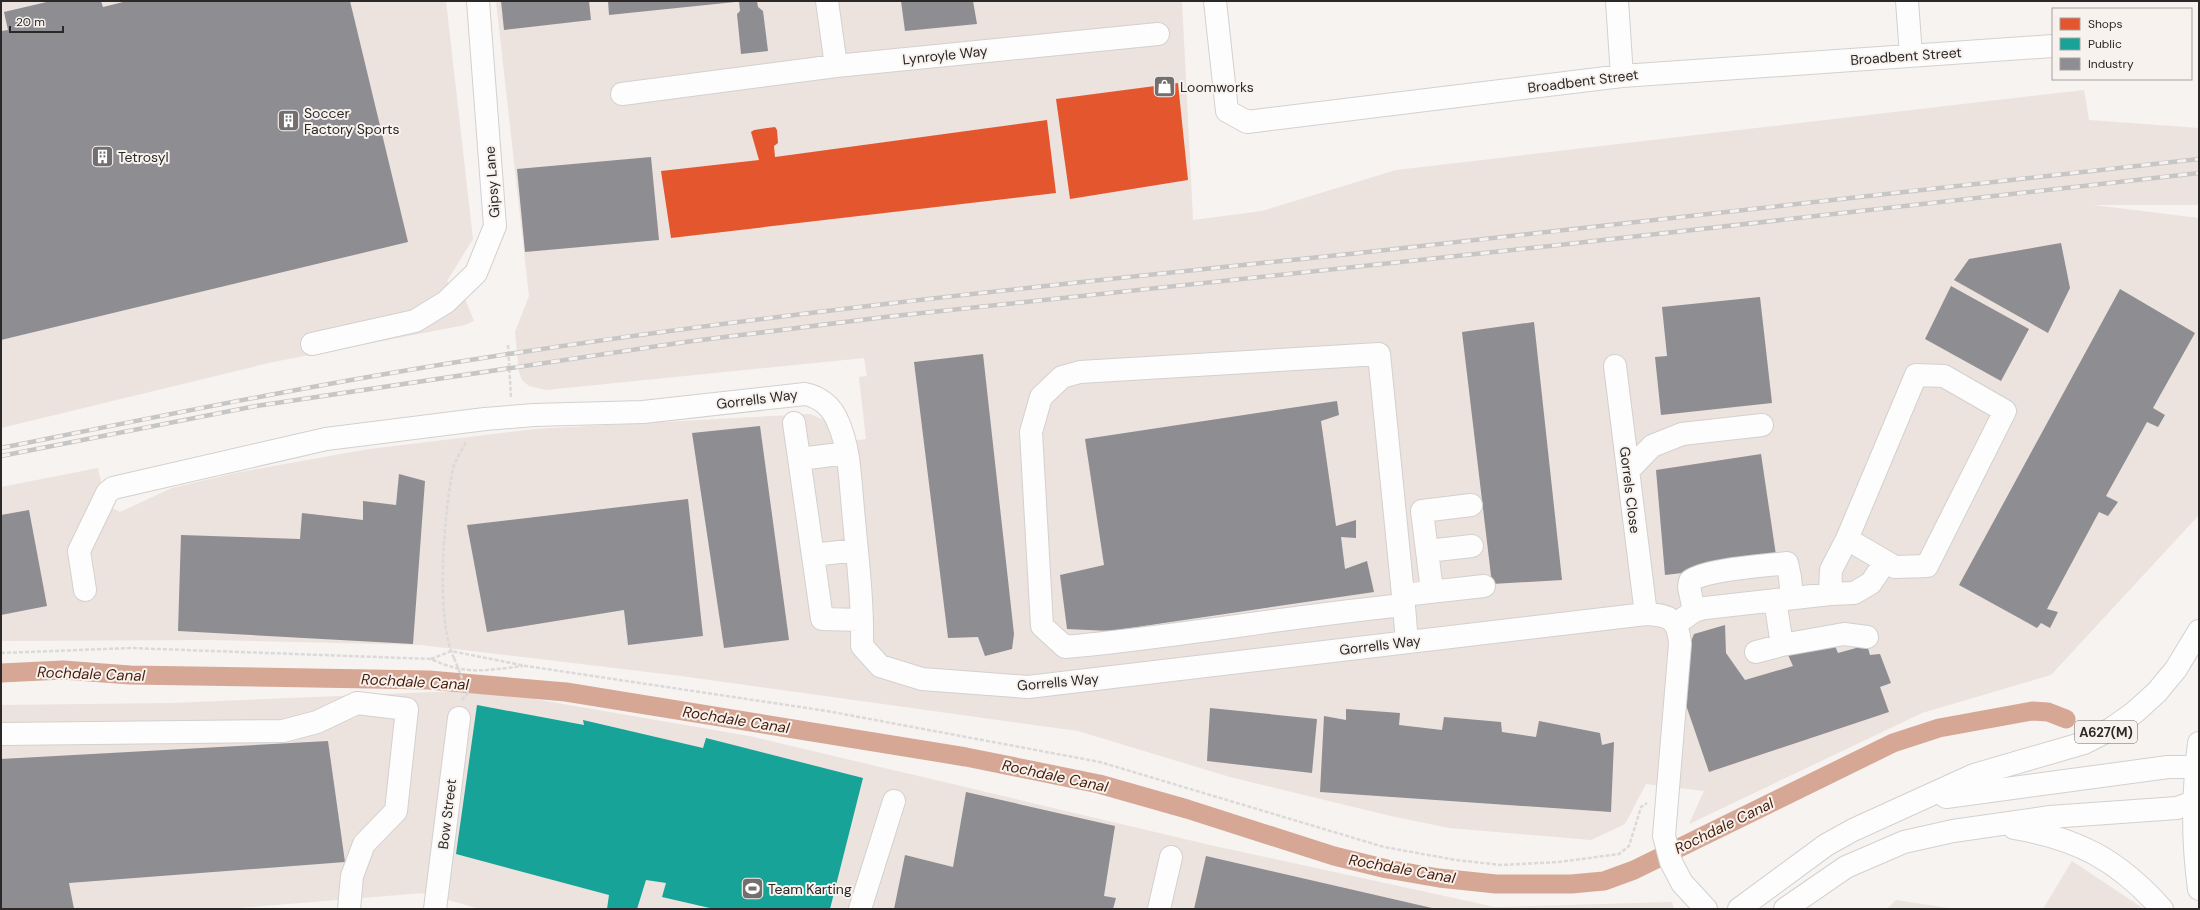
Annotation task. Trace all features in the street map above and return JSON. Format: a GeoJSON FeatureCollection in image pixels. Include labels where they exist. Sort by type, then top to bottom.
{"type":"FeatureCollection","features":[{"type":"Feature","properties":{"kind":"main road","name":"Gipsy Lane"},"geometry":{"type":"LineString","coordinates":[[312,344],[415,321],[446,302],[476,273],[495,226],[478,1]]}},
{"type":"Feature","properties":{"kind":"main road"},"geometry":{"type":"LineString","coordinates":[[827,1],[836,66]]}},
{"type":"Feature","properties":{"kind":"main road","name":"Broadbent Street"},"geometry":{"type":"LineString","coordinates":[[1215,1],[1228,111],[1247,122],[1622,76],[2052,46]]}},
{"type":"Feature","properties":{"kind":"main road"},"geometry":{"type":"LineString","coordinates":[[1617,1],[1622,76]]}},
{"type":"Feature","properties":{"kind":"main road"},"geometry":{"type":"LineString","coordinates":[[1907,1],[1911,55]]}},
{"type":"Feature","properties":{"kind":"main road","name":"Lynroyle Way"},"geometry":{"type":"LineString","coordinates":[[622,94],[836,66],[1158,34]]}},
{"type":"Feature","properties":{"kind":"main road"},"geometry":{"type":"LineString","coordinates":[[1407,642],[1404,600],[1379,354],[1080,372],[1062,377],[1041,397],[1031,432],[1042,626],[1065,647],[1111,643],[1358,609],[1404,600],[1432,591],[1484,586]]}},
{"type":"Feature","properties":{"kind":"main road","name":"Gorrels Close"},"geometry":{"type":"LineString","coordinates":[[1615,366],[1646,614]]}},
{"type":"Feature","properties":{"kind":"main road"},"geometry":{"type":"LineString","coordinates":[[1830,594],[1831,570],[1847,539],[1916,374],[1944,376],[2005,411],[1927,566],[1895,567],[1847,539]]}},
{"type":"Feature","properties":{"kind":"main road","name":"Gorrells Way"},"geometry":{"type":"LineString","coordinates":[[85,590],[79,551],[107,493],[113,488],[326,439],[485,419],[534,415],[643,412],[805,394],[820,399],[834,413],[847,453],[857,550],[862,620],[862,646],[880,666],[922,679],[1028,687],[1646,614],[1663,615],[1676,624]]}},
{"type":"Feature","properties":{"kind":"main road"},"geometry":{"type":"LineString","coordinates":[[794,423],[822,619],[862,620]]}},
{"type":"Feature","properties":{"kind":"main road"},"geometry":{"type":"LineString","coordinates":[[1628,472],[1652,446],[1682,434],[1762,425]]}},
{"type":"Feature","properties":{"kind":"main road"},"geometry":{"type":"LineString","coordinates":[[800,459],[847,453]]}},
{"type":"Feature","properties":{"kind":"main road"},"geometry":{"type":"LineString","coordinates":[[1432,591],[1422,511],[1471,505]]}},
{"type":"Feature","properties":{"kind":"main road"},"geometry":{"type":"LineString","coordinates":[[1427,551],[1472,546]]}},
{"type":"Feature","properties":{"kind":"main road"},"geometry":{"type":"LineString","coordinates":[[813,554],[857,550]]}},
{"type":"Feature","properties":{"kind":"main road"},"geometry":{"type":"LineString","coordinates":[[1706,909],[1682,883],[1671,862],[1664,836],[1680,644],[1676,624],[1694,611],[1705,608],[1830,594],[1854,594],[1871,583],[1885,562]]}},
{"type":"Feature","properties":{"kind":"main road"},"geometry":{"type":"LineString","coordinates":[[1694,611],[1689,587],[1690,581],[1696,576],[1787,563],[1790,577],[1784,599],[1782,645]]}},
{"type":"Feature","properties":{"kind":"main road","name":"A627(M)"},"geometry":{"type":"LineString","coordinates":[[1739,909],[1783,875],[1826,845],[1853,830],[1974,775],[2084,743],[2111,729],[2135,712],[2157,692],[2176,669],[2199,631]]}},
{"type":"Feature","properties":{"kind":"main road"},"geometry":{"type":"LineString","coordinates":[[1756,652],[1782,645],[1844,634],[1867,638]]}},
{"type":"Feature","properties":{"kind":"main road"},"geometry":{"type":"LineString","coordinates":[[1,734],[283,731],[317,722],[357,702],[406,709],[396,811],[364,844],[352,876],[349,909]]}},
{"type":"Feature","properties":{"kind":"main road","name":"Bow Street"},"geometry":{"type":"LineString","coordinates":[[435,909],[458,718]]}},
{"type":"Feature","properties":{"kind":"main road"},"geometry":{"type":"LineString","coordinates":[[2199,743],[2194,849],[2199,889]]}},
{"type":"Feature","properties":{"kind":"main road","name":"A627(M)"},"geometry":{"type":"LineString","coordinates":[[1914,803],[1978,791],[2152,769],[2198,767]]}},
{"type":"Feature","properties":{"kind":"main road"},"geometry":{"type":"LineString","coordinates":[[860,909],[894,801]]}},
{"type":"Feature","properties":{"kind":"main road"},"geometry":{"type":"LineString","coordinates":[[1793,903],[1846,867],[1904,842],[1953,831],[2050,817],[2143,812],[2197,803]]}},
{"type":"Feature","properties":{"kind":"main road"},"geometry":{"type":"LineString","coordinates":[[1997,825],[2037,832],[2076,843],[2109,861],[2132,878],[2162,909]]}},
{"type":"Feature","properties":{"kind":"main road"},"geometry":{"type":"LineString","coordinates":[[1159,909],[1171,857]]}},
{"type":"Feature","properties":{"kind":"path"},"geometry":{"type":"LineString","coordinates":[[508,345],[512,417]]}},
{"type":"Feature","properties":{"kind":"path"},"geometry":{"type":"LineString","coordinates":[[468,693],[451,651],[446,624],[443,550],[453,468],[469,436]]}},
{"type":"Feature","properties":{"kind":"path"},"geometry":{"type":"LineString","coordinates":[[1,653],[131,648],[431,659],[449,667],[473,672],[526,666]]}},
{"type":"Feature","properties":{"kind":"path"},"geometry":{"type":"LineString","coordinates":[[431,659],[451,651],[526,666],[827,711],[1100,762],[1384,847],[1456,860],[1501,865],[1559,862],[1619,854],[1629,846],[1641,807],[1651,801],[1667,800]]}},
{"type":"Feature","properties":{"kind":"shaded area"},"geometry":{"type":"Polygon","coordinates":[[[1,1],[446,1],[473,239],[447,281],[465,299],[474,321],[465,325],[273,362],[1,428],[1,1]]]}},
{"type":"Feature","properties":{"kind":"shaded area"},"geometry":{"type":"Polygon","coordinates":[[[496,1],[1182,1],[1193,220],[1262,211],[1396,170],[2084,90],[2089,120],[2199,128],[2199,205],[2093,205],[2199,218],[2199,515],[2051,675],[1922,713],[1689,824],[1704,791],[1646,784],[1625,824],[1591,840],[1449,828],[1391,816],[1230,777],[1078,731],[681,676],[421,645],[209,640],[1,641],[1,487],[98,468],[106,505],[120,512],[172,488],[235,473],[369,449],[534,429],[810,414],[827,421],[833,443],[866,439],[859,377],[867,376],[864,358],[546,390],[529,386],[522,380],[519,372],[515,332],[529,296],[496,1]]]}},
{"type":"Feature","properties":{"kind":"shaded area"},"geometry":{"type":"Polygon","coordinates":[[[482,690],[749,736],[1210,845],[1495,907],[1672,902],[1674,909],[480,909],[423,893],[225,909],[1,909],[1,705],[172,703],[482,690]]]}},
{"type":"Feature","properties":{"kind":"shaded area"},"geometry":{"type":"Polygon","coordinates":[[[2072,861],[2144,909],[2043,909],[2072,861]]]}},
{"type":"Feature","properties":{"kind":"shaded area"},"geometry":{"type":"Polygon","coordinates":[[[1896,900],[1955,909],[1887,909],[1896,900]]]}},
{"type":"Feature","properties":{"kind":"building: Shops"},"geometry":{"type":"Polygon","coordinates":[[[1178,83],[1188,180],[1070,199],[1056,99],[1178,83]]]}},
{"type":"Feature","properties":{"kind":"building: Shops"},"geometry":{"type":"Polygon","coordinates":[[[1047,120],[1056,193],[671,238],[661,171],[759,160],[751,132],[754,130],[775,127],[777,130],[778,143],[774,146],[775,157],[1047,120]]]}},
{"type":"Feature","properties":{"kind":"building: Public"},"geometry":{"type":"Polygon","coordinates":[[[477,705],[584,725],[583,720],[703,748],[706,738],[863,778],[830,909],[714,909],[662,897],[666,883],[646,880],[637,909],[607,909],[609,895],[456,854],[477,705]]]}},
{"type":"Feature","properties":{"kind":"building: Industry"},"geometry":{"type":"Polygon","coordinates":[[[51,1],[101,1],[103,7],[127,1],[350,1],[408,242],[1,340],[1,31],[8,30],[4,12],[51,1]]]}},
{"type":"Feature","properties":{"kind":"building: Industry"},"geometry":{"type":"Polygon","coordinates":[[[501,1],[589,1],[591,20],[504,30],[501,1]]]}},
{"type":"Feature","properties":{"kind":"building: Industry"},"geometry":{"type":"Polygon","coordinates":[[[608,1],[735,1],[735,2],[609,15],[608,1]]]}},
{"type":"Feature","properties":{"kind":"building: Industry"},"geometry":{"type":"Polygon","coordinates":[[[739,1],[757,1],[758,7],[763,11],[768,51],[741,54],[737,14],[740,11],[739,1]]]}},
{"type":"Feature","properties":{"kind":"building: Industry"},"geometry":{"type":"Polygon","coordinates":[[[901,1],[973,1],[977,24],[905,31],[901,1]]]}},
{"type":"Feature","properties":{"kind":"building: Industry"},"geometry":{"type":"Polygon","coordinates":[[[651,157],[659,240],[525,252],[517,169],[651,157]]]}},
{"type":"Feature","properties":{"kind":"building: Industry"},"geometry":{"type":"Polygon","coordinates":[[[2061,243],[2070,288],[2048,333],[1954,280],[1969,259],[2061,243]]]}},
{"type":"Feature","properties":{"kind":"building: Industry"},"geometry":{"type":"Polygon","coordinates":[[[1951,286],[2029,329],[2001,381],[1925,339],[1951,286]]]}},
{"type":"Feature","properties":{"kind":"building: Industry"},"geometry":{"type":"Polygon","coordinates":[[[2120,289],[2195,333],[2153,408],[2165,415],[2158,427],[2147,422],[2106,496],[2118,502],[2108,516],[2099,512],[2047,609],[2058,612],[2050,628],[2041,623],[2037,628],[1959,585],[2120,289]]]}},
{"type":"Feature","properties":{"kind":"building: Industry"},"geometry":{"type":"Polygon","coordinates":[[[1760,297],[1772,403],[1661,415],[1655,357],[1667,356],[1662,307],[1760,297]]]}},
{"type":"Feature","properties":{"kind":"building: Industry"},"geometry":{"type":"Polygon","coordinates":[[[1534,322],[1562,580],[1492,584],[1462,332],[1534,322]]]}},
{"type":"Feature","properties":{"kind":"building: Industry"},"geometry":{"type":"Polygon","coordinates":[[[983,354],[1014,634],[1012,649],[985,656],[978,637],[948,638],[914,362],[983,354]]]}},
{"type":"Feature","properties":{"kind":"building: Industry"},"geometry":{"type":"Polygon","coordinates":[[[1337,401],[1339,415],[1321,421],[1336,526],[1356,520],[1356,538],[1341,537],[1345,569],[1367,561],[1374,592],[1110,631],[1067,629],[1060,575],[1104,565],[1085,439],[1337,401]]]}},
{"type":"Feature","properties":{"kind":"building: Industry"},"geometry":{"type":"Polygon","coordinates":[[[760,426],[789,640],[724,648],[692,433],[760,426]]]}},
{"type":"Feature","properties":{"kind":"building: Industry"},"geometry":{"type":"Polygon","coordinates":[[[1761,454],[1777,562],[1665,575],[1656,470],[1761,454]]]}},
{"type":"Feature","properties":{"kind":"building: Industry"},"geometry":{"type":"Polygon","coordinates":[[[399,474],[425,481],[413,644],[178,631],[181,535],[300,539],[302,513],[363,520],[363,501],[396,505],[399,474]]]}},
{"type":"Feature","properties":{"kind":"building: Industry"},"geometry":{"type":"Polygon","coordinates":[[[688,499],[703,636],[628,645],[624,610],[487,632],[467,525],[688,499]]]}},
{"type":"Feature","properties":{"kind":"building: Industry"},"geometry":{"type":"Polygon","coordinates":[[[29,510],[47,606],[1,615],[1,515],[29,510]]]}},
{"type":"Feature","properties":{"kind":"building: Industry"},"geometry":{"type":"Polygon","coordinates":[[[1725,625],[1726,653],[1745,680],[1793,666],[1788,655],[1833,641],[1838,653],[1867,645],[1870,655],[1880,654],[1891,683],[1880,687],[1889,712],[1709,772],[1686,705],[1679,671],[1694,634],[1725,625]]]}},
{"type":"Feature","properties":{"kind":"building: Industry"},"geometry":{"type":"Polygon","coordinates":[[[1210,708],[1317,719],[1312,773],[1207,761],[1210,708]]]}},
{"type":"Feature","properties":{"kind":"building: Industry"},"geometry":{"type":"Polygon","coordinates":[[[1346,709],[1400,713],[1399,725],[1442,730],[1444,717],[1501,722],[1502,732],[1536,737],[1539,721],[1600,733],[1602,745],[1614,742],[1611,812],[1320,792],[1324,716],[1346,720],[1346,709]]]}},
{"type":"Feature","properties":{"kind":"building: Industry"},"geometry":{"type":"Polygon","coordinates":[[[328,741],[345,862],[69,883],[74,909],[1,909],[1,759],[328,741]]]}},
{"type":"Feature","properties":{"kind":"building: Industry"},"geometry":{"type":"Polygon","coordinates":[[[966,792],[1115,826],[1104,896],[1116,898],[1113,909],[894,909],[905,855],[953,867],[966,792]]]}},
{"type":"Feature","properties":{"kind":"building: Industry"},"geometry":{"type":"Polygon","coordinates":[[[1206,856],[1432,908],[1432,909],[1194,909],[1206,856]]]}},
{"type":"Feature","properties":{"kind":"waterway","name":"Rochdale Canal"},"geometry":{"type":"LineString","coordinates":[[1,673],[63,670],[130,675],[429,680],[566,692],[966,757],[1099,784],[1187,809],[1334,856],[1387,869],[1439,878],[1496,884],[1571,884],[1604,881],[1634,870],[1893,743],[1939,728],[2032,711],[2048,712],[2066,719]]}},
{"type":"Feature","properties":{"kind":"railway"},"geometry":{"type":"LineString","coordinates":[[1,448],[241,400],[362,378],[483,358],[704,326],[925,299],[1472,241],[2199,159]]}},
{"type":"Feature","properties":{"kind":"railway"},"geometry":{"type":"LineString","coordinates":[[1,456],[256,406],[685,342],[885,317],[1550,246],[2199,173]]}},
{"type":"Feature","properties":{"kind":"place","name":"Loomworks"},"geometry":{"type":"Point","coordinates":[1164,87]}},
{"type":"Feature","properties":{"kind":"place","name":"Soccer Factory Sports"},"geometry":{"type":"Point","coordinates":[288,121]}},
{"type":"Feature","properties":{"kind":"place","name":"Tetrosyl"},"geometry":{"type":"Point","coordinates":[103,157]}},
{"type":"Feature","properties":{"kind":"place","name":"Team Karting"},"geometry":{"type":"Point","coordinates":[752,889]}}]}
